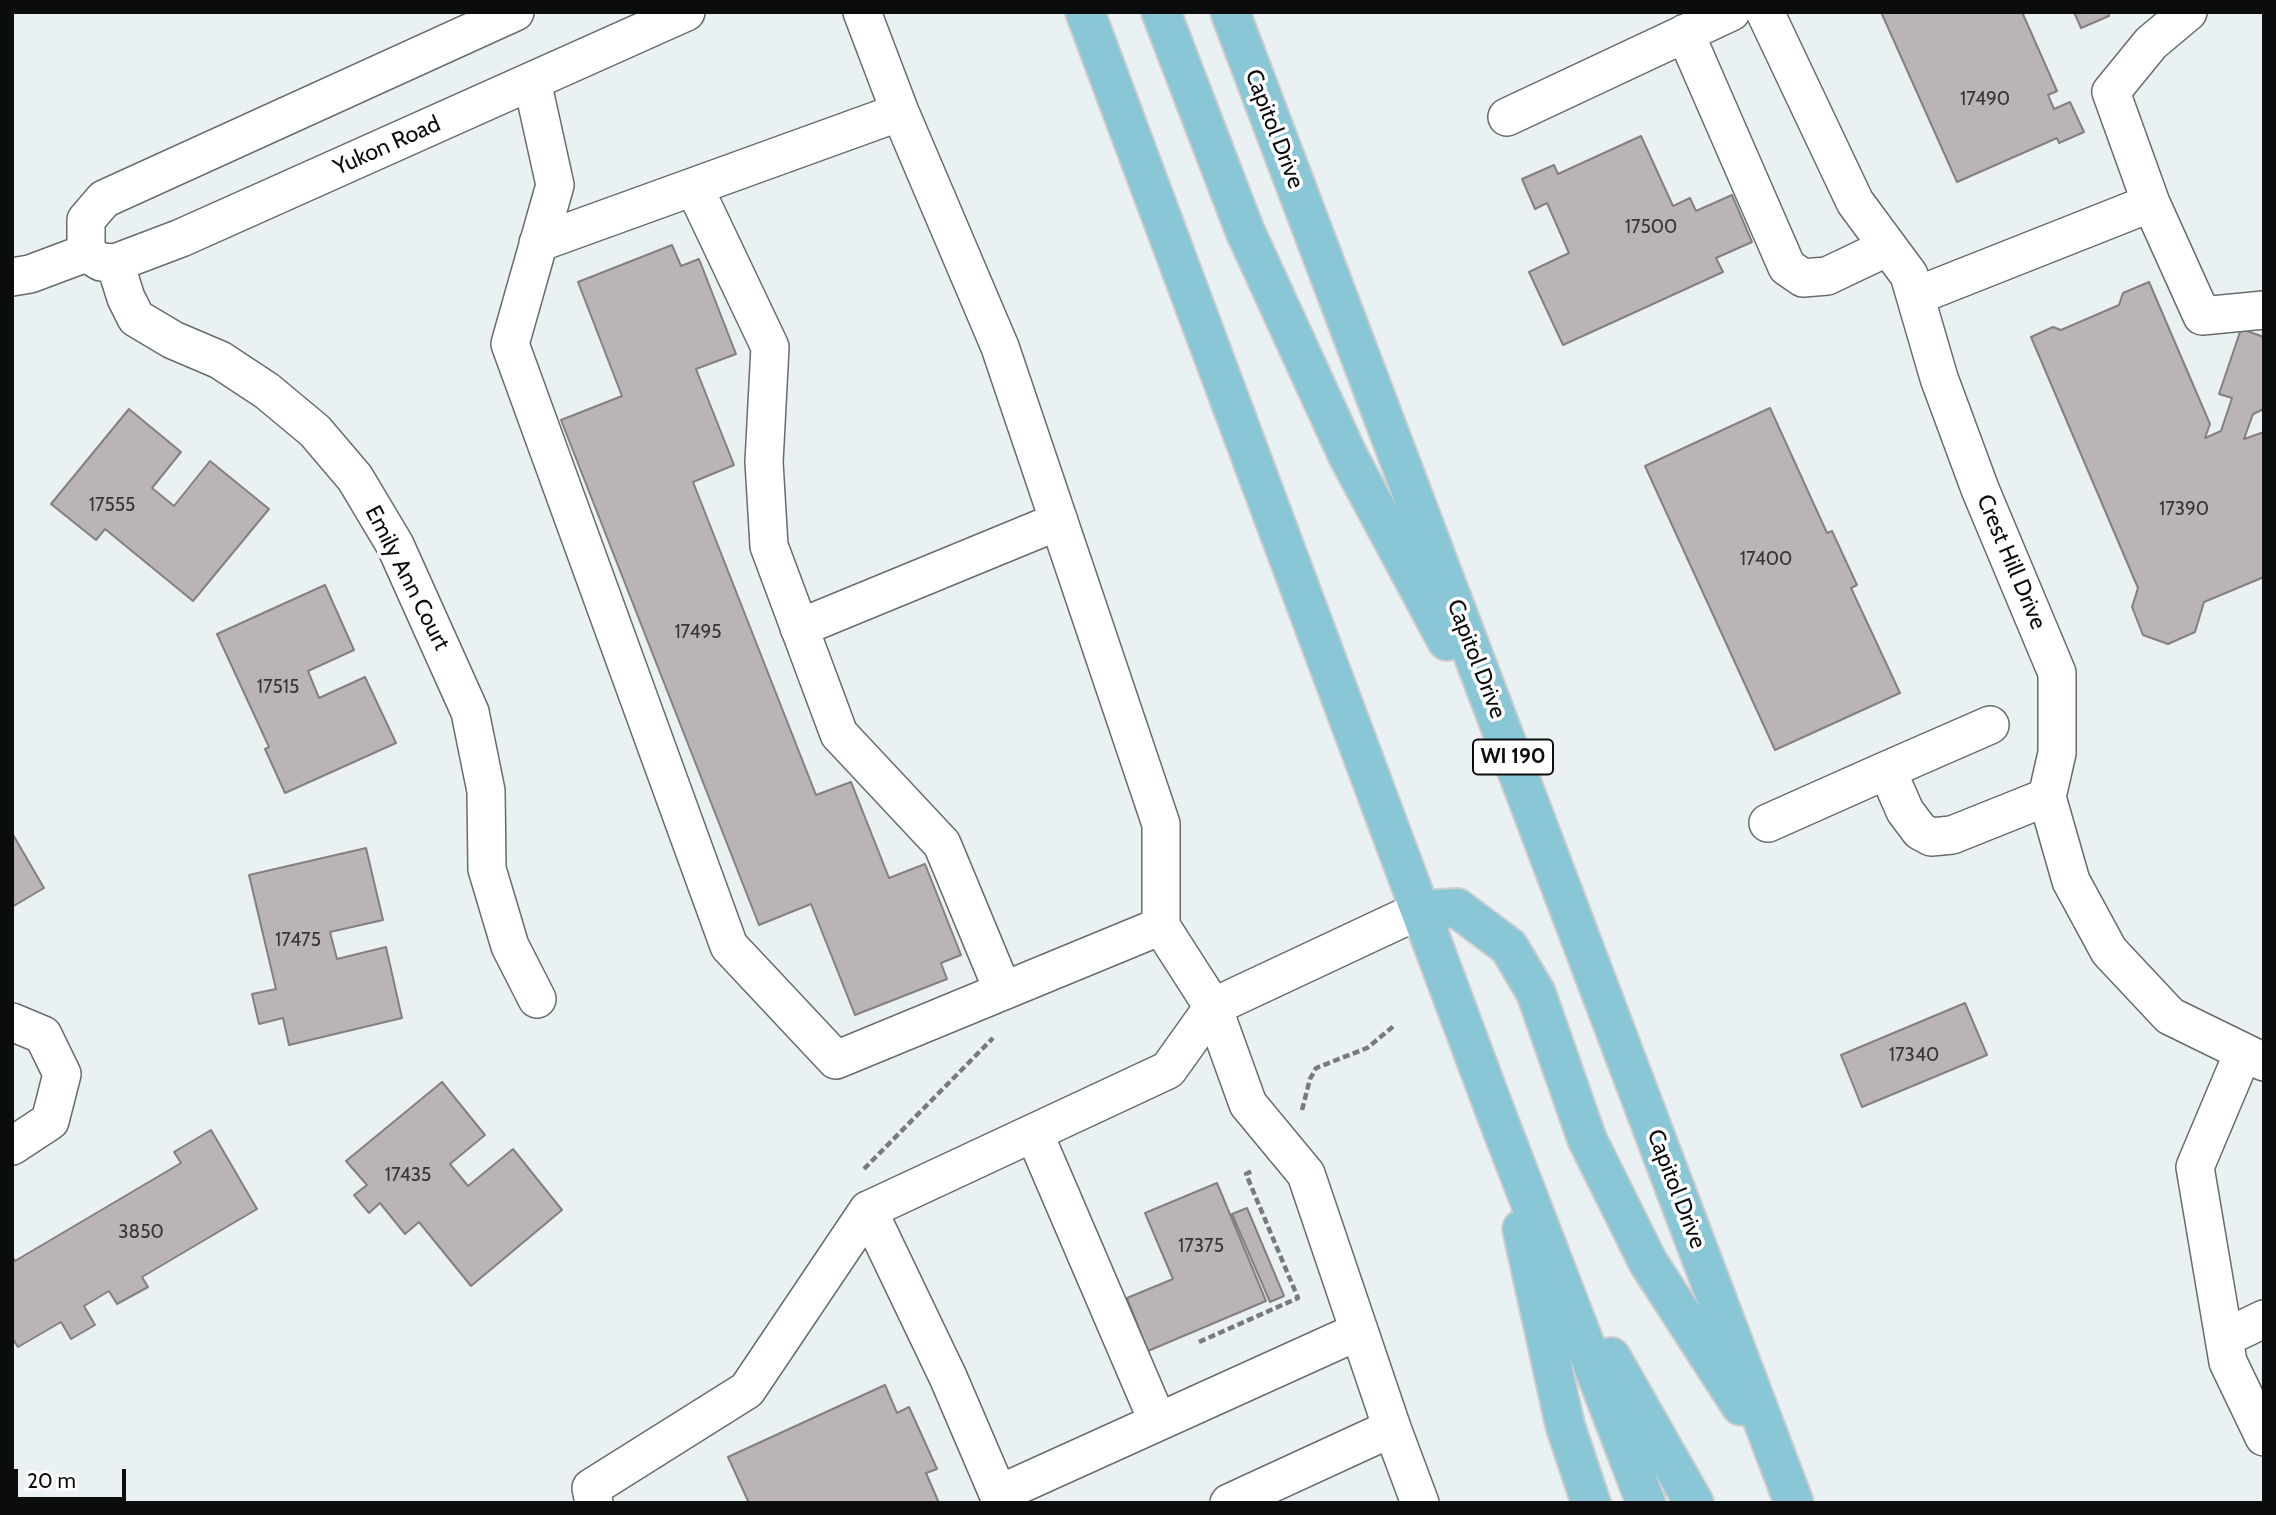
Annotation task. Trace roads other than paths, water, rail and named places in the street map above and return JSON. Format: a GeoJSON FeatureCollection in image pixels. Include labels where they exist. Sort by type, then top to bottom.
{"type":"FeatureCollection","features":[{"type":"Feature","properties":{"kind":"main road"},"geometry":{"type":"LineString","coordinates":[[1084,12],[1495,1111],[1646,1503]]}},
{"type":"Feature","properties":{"kind":"main road"},"geometry":{"type":"LineString","coordinates":[[1161,12],[1245,231],[1349,456],[1523,782]]}},
{"type":"Feature","properties":{"kind":"main road","name":"Capitol Drive"},"geometry":{"type":"LineString","coordinates":[[1230,12],[1789,1488]]}},
{"type":"Feature","properties":{"kind":"main road"},"geometry":{"type":"LineString","coordinates":[[1420,910],[1458,908],[1509,947],[1536,993],[1587,1139],[1648,1262],[1789,1488]]}},
{"type":"Feature","properties":{"kind":"main road"},"geometry":{"type":"LineString","coordinates":[[1495,1111],[1565,1425],[1591,1503]]}},
{"type":"Feature","properties":{"kind":"main road"},"geometry":{"type":"LineString","coordinates":[[1551,1251],[1694,1503]]}},
{"type":"Feature","properties":{"kind":"street"},"geometry":{"type":"LineString","coordinates":[[101,258],[86,220],[104,200],[515,12]]}},
{"type":"Feature","properties":{"kind":"street","name":"Yukon Road"},"geometry":{"type":"LineString","coordinates":[[12,277],[181,238],[687,12]]}},
{"type":"Feature","properties":{"kind":"street"},"geometry":{"type":"LineString","coordinates":[[862,12],[900,112],[1000,347],[1161,824],[1161,926],[1213,1007],[1248,1104],[1306,1174],[1420,1503]]}},
{"type":"Feature","properties":{"kind":"street"},"geometry":{"type":"LineString","coordinates":[[1507,117],[1731,12]]}},
{"type":"Feature","properties":{"kind":"street","name":"Crest Hill Drive"},"geometry":{"type":"LineString","coordinates":[[1765,12],[1855,202],[1909,275],[1939,378],[1980,489],[2057,673],[2057,753],[2048,797],[2071,881],[2109,951],[2169,1016],[2253,1057]]}},
{"type":"Feature","properties":{"kind":"street"},"geometry":{"type":"LineString","coordinates":[[2188,12],[2151,43],[2111,92],[2151,203],[2202,316],[2264,310]]}},
{"type":"Feature","properties":{"kind":"street"},"geometry":{"type":"LineString","coordinates":[[1685,33],[1787,267],[1803,278],[1827,276],[1888,247]]}},
{"type":"Feature","properties":{"kind":"street"},"geometry":{"type":"LineString","coordinates":[[532,81],[555,185],[510,344],[729,946],[836,1060],[1161,926]]}},
{"type":"Feature","properties":{"kind":"street"},"geometry":{"type":"LineString","coordinates":[[538,243],[900,112]]}},
{"type":"Feature","properties":{"kind":"street"},"geometry":{"type":"LineString","coordinates":[[694,187],[770,347],[764,462],[769,546],[839,734],[942,844],[1003,991]]}},
{"type":"Feature","properties":{"kind":"street"},"geometry":{"type":"LineString","coordinates":[[1916,296],[2151,203]]}},
{"type":"Feature","properties":{"kind":"street","name":"Emily Ann Court"},"geometry":{"type":"LineString","coordinates":[[101,258],[136,318],[173,340],[220,360],[267,391],[315,431],[355,478],[395,545],[470,712],[485,791],[487,869],[510,946],[537,999]]}},
{"type":"Feature","properties":{"kind":"street"},"geometry":{"type":"LineString","coordinates":[[799,628],[1059,521]]}},
{"type":"Feature","properties":{"kind":"street"},"geometry":{"type":"LineString","coordinates":[[1768,823],[1990,725]]}},
{"type":"Feature","properties":{"kind":"street"},"geometry":{"type":"LineString","coordinates":[[1887,770],[1905,811],[1920,831],[1931,836],[1952,835],[2048,797]]}},
{"type":"Feature","properties":{"kind":"street"},"geometry":{"type":"LineString","coordinates":[[593,1503],[591,1488],[747,1390],[867,1210],[1168,1070],[1213,1007],[1420,910]]}},
{"type":"Feature","properties":{"kind":"street"},"geometry":{"type":"LineString","coordinates":[[12,1022],[43,1035],[62,1074],[50,1121],[12,1146]]}},
{"type":"Feature","properties":{"kind":"street"},"geometry":{"type":"LineString","coordinates":[[2253,1057],[2195,1167],[2228,1362],[2264,1437]]}},
{"type":"Feature","properties":{"kind":"street"},"geometry":{"type":"LineString","coordinates":[[1034,1133],[1158,1422]]}},
{"type":"Feature","properties":{"kind":"street"},"geometry":{"type":"LineString","coordinates":[[867,1210],[948,1377],[1000,1498],[1158,1422],[1359,1331]]}},
{"type":"Feature","properties":{"kind":"street"},"geometry":{"type":"LineString","coordinates":[[2224,1338],[2264,1319]]}},
{"type":"Feature","properties":{"kind":"street"},"geometry":{"type":"LineString","coordinates":[[1229,1503],[1392,1428]]}}]}
